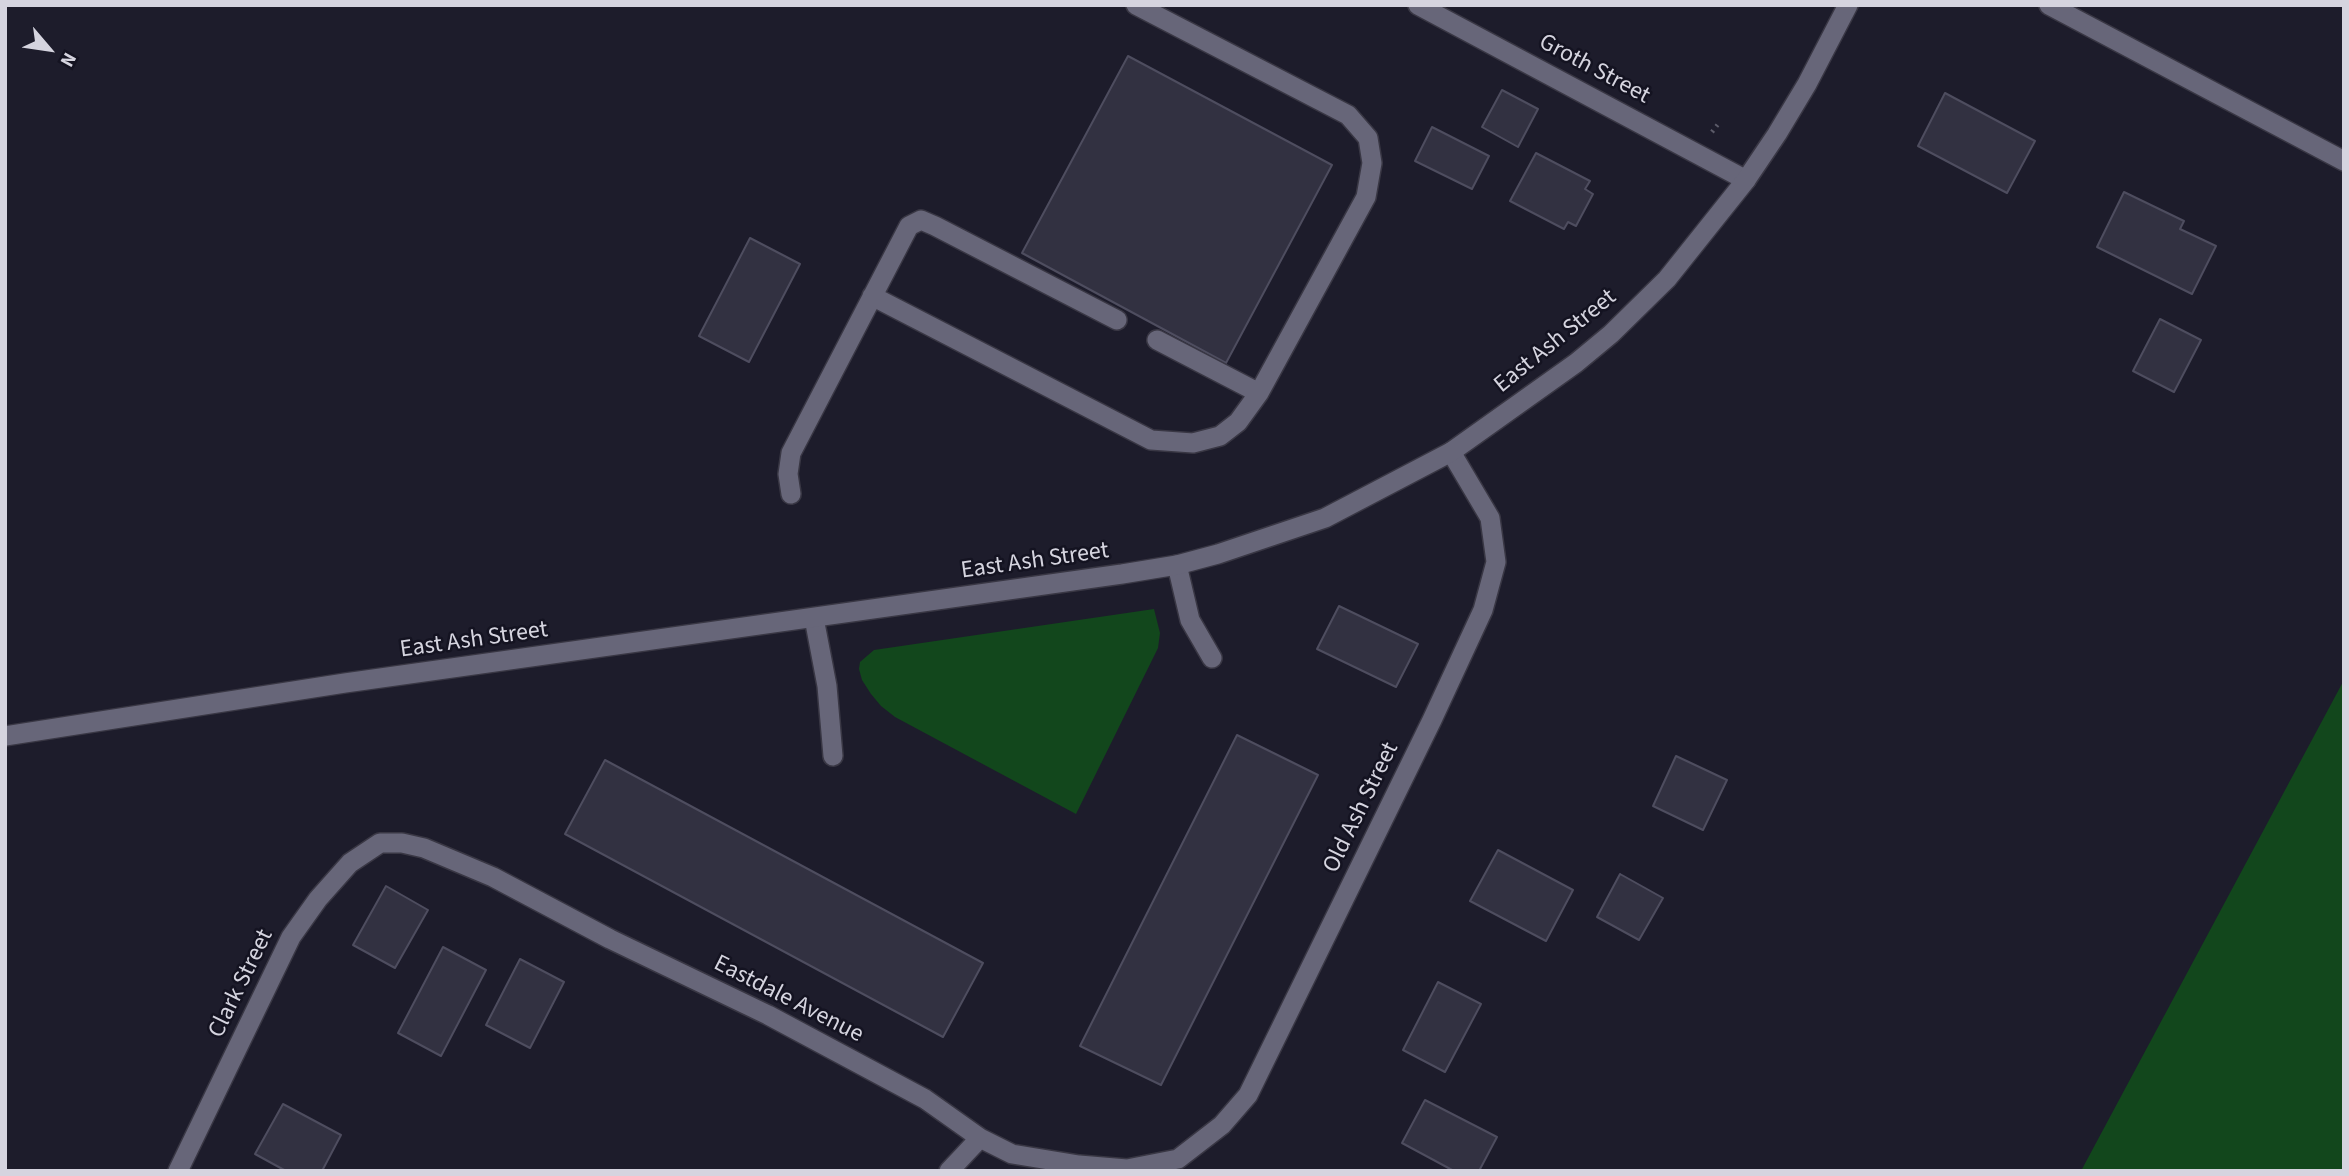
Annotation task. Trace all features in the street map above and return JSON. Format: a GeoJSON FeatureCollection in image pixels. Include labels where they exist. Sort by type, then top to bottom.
{"type":"FeatureCollection","features":[{"type":"Feature","properties":{"kind":"street"},"geometry":{"type":"LineString","coordinates":[[872,296],[1151,440],[1193,443],[1220,436],[1238,422],[1259,393],[1366,197],[1372,163],[1368,138],[1348,115],[1136,5]]}},
{"type":"Feature","properties":{"kind":"street","name":"Groth Street"},"geometry":{"type":"LineString","coordinates":[[1418,5],[1746,180]]}},
{"type":"Feature","properties":{"kind":"street","name":"East Ash Street"},"geometry":{"type":"LineString","coordinates":[[5,736],[345,683],[1177,565],[1325,518],[1451,452],[1545,386],[1611,334],[1667,279],[1746,180],[1807,85],[1848,5]]}},
{"type":"Feature","properties":{"kind":"street"},"geometry":{"type":"LineString","coordinates":[[2049,5],[2344,161]]}},
{"type":"Feature","properties":{"kind":"street"},"geometry":{"type":"LineString","coordinates":[[791,494],[788,474],[791,453],[909,226],[921,220],[1117,320]]}},
{"type":"Feature","properties":{"kind":"street"},"geometry":{"type":"LineString","coordinates":[[1157,340],[1259,393]]}},
{"type":"Feature","properties":{"kind":"street","name":"Old Ash Street"},"geometry":{"type":"LineString","coordinates":[[1176,1165],[1222,1125],[1248,1095],[1483,610],[1496,562],[1490,517],[1451,452]]}},
{"type":"Feature","properties":{"kind":"street"},"geometry":{"type":"LineString","coordinates":[[1177,565],[1190,620],[1212,658]]}},
{"type":"Feature","properties":{"kind":"street"},"geometry":{"type":"LineString","coordinates":[[814,618],[827,686],[833,757]]}},
{"type":"Feature","properties":{"kind":"street","name":"Eastdale Avenue"},"geometry":{"type":"LineString","coordinates":[[380,843],[402,843],[424,848],[493,877],[610,939],[804,1034],[925,1099],[980,1138],[1012,1154],[1079,1165],[1127,1169],[1176,1165]]}},
{"type":"Feature","properties":{"kind":"street","name":"Clark Street"},"geometry":{"type":"LineString","coordinates":[[178,1171],[291,937],[318,899],[350,863],[380,843]]}},
{"type":"Feature","properties":{"kind":"street"},"geometry":{"type":"LineString","coordinates":[[949,1171],[980,1138]]}},
{"type":"Feature","properties":{"kind":"green space"},"geometry":{"type":"Polygon","coordinates":[[[1154,609],[1160,633],[1158,648],[1076,814],[895,717],[871,694],[859,669],[860,662],[874,650],[1154,609]]]}},
{"type":"Feature","properties":{"kind":"green space"},"geometry":{"type":"Polygon","coordinates":[[[2344,680],[2344,1171],[2081,1171],[2344,680]]]}},
{"type":"Feature","properties":{"kind":"building"},"geometry":{"type":"Polygon","coordinates":[[[1128,56],[1332,165],[1226,363],[1022,253],[1128,56]]]}},
{"type":"Feature","properties":{"kind":"building"},"geometry":{"type":"Polygon","coordinates":[[[1502,90],[1538,109],[1518,147],[1482,127],[1502,90]]]}},
{"type":"Feature","properties":{"kind":"building"},"geometry":{"type":"Polygon","coordinates":[[[1945,93],[2035,141],[2007,193],[1918,146],[1945,93]]]}},
{"type":"Feature","properties":{"kind":"building"},"geometry":{"type":"Polygon","coordinates":[[[1432,127],[1489,156],[1472,189],[1415,161],[1432,127]]]}},
{"type":"Feature","properties":{"kind":"building"},"geometry":{"type":"Polygon","coordinates":[[[1536,153],[1590,181],[1585,189],[1593,194],[1576,226],[1568,222],[1564,229],[1510,201],[1536,153]]]}},
{"type":"Feature","properties":{"kind":"building"},"geometry":{"type":"Polygon","coordinates":[[[2124,192],[2184,221],[2180,229],[2216,246],[2192,294],[2097,247],[2124,192]]]}},
{"type":"Feature","properties":{"kind":"building"},"geometry":{"type":"Polygon","coordinates":[[[750,238],[800,264],[749,362],[699,336],[750,238]]]}},
{"type":"Feature","properties":{"kind":"building"},"geometry":{"type":"Polygon","coordinates":[[[2160,319],[2201,340],[2174,392],[2133,371],[2160,319]]]}},
{"type":"Feature","properties":{"kind":"building"},"geometry":{"type":"Polygon","coordinates":[[[1339,606],[1418,644],[1396,687],[1317,649],[1339,606]]]}},
{"type":"Feature","properties":{"kind":"building"},"geometry":{"type":"Polygon","coordinates":[[[1237,735],[1318,775],[1161,1085],[1080,1046],[1237,735]]]}},
{"type":"Feature","properties":{"kind":"building"},"geometry":{"type":"Polygon","coordinates":[[[1676,756],[1727,780],[1703,830],[1653,806],[1676,756]]]}},
{"type":"Feature","properties":{"kind":"building"},"geometry":{"type":"Polygon","coordinates":[[[605,760],[983,963],[943,1037],[565,834],[605,760]]]}},
{"type":"Feature","properties":{"kind":"building"},"geometry":{"type":"Polygon","coordinates":[[[1498,850],[1573,890],[1546,941],[1470,901],[1498,850]]]}},
{"type":"Feature","properties":{"kind":"building"},"geometry":{"type":"Polygon","coordinates":[[[1620,874],[1663,898],[1639,940],[1597,917],[1620,874]]]}},
{"type":"Feature","properties":{"kind":"building"},"geometry":{"type":"Polygon","coordinates":[[[386,886],[428,910],[395,968],[353,945],[386,886]]]}},
{"type":"Feature","properties":{"kind":"building"},"geometry":{"type":"Polygon","coordinates":[[[443,947],[486,970],[441,1056],[398,1033],[443,947]]]}},
{"type":"Feature","properties":{"kind":"building"},"geometry":{"type":"Polygon","coordinates":[[[520,959],[564,982],[530,1048],[486,1025],[520,959]]]}},
{"type":"Feature","properties":{"kind":"building"},"geometry":{"type":"Polygon","coordinates":[[[1438,982],[1481,1004],[1445,1072],[1403,1050],[1438,982]]]}},
{"type":"Feature","properties":{"kind":"building"},"geometry":{"type":"Polygon","coordinates":[[[1425,1100],[1497,1137],[1479,1171],[1454,1171],[1402,1143],[1425,1100]]]}},
{"type":"Feature","properties":{"kind":"building"},"geometry":{"type":"Polygon","coordinates":[[[283,1104],[341,1135],[322,1171],[286,1171],[255,1154],[283,1104]]]}}]}
